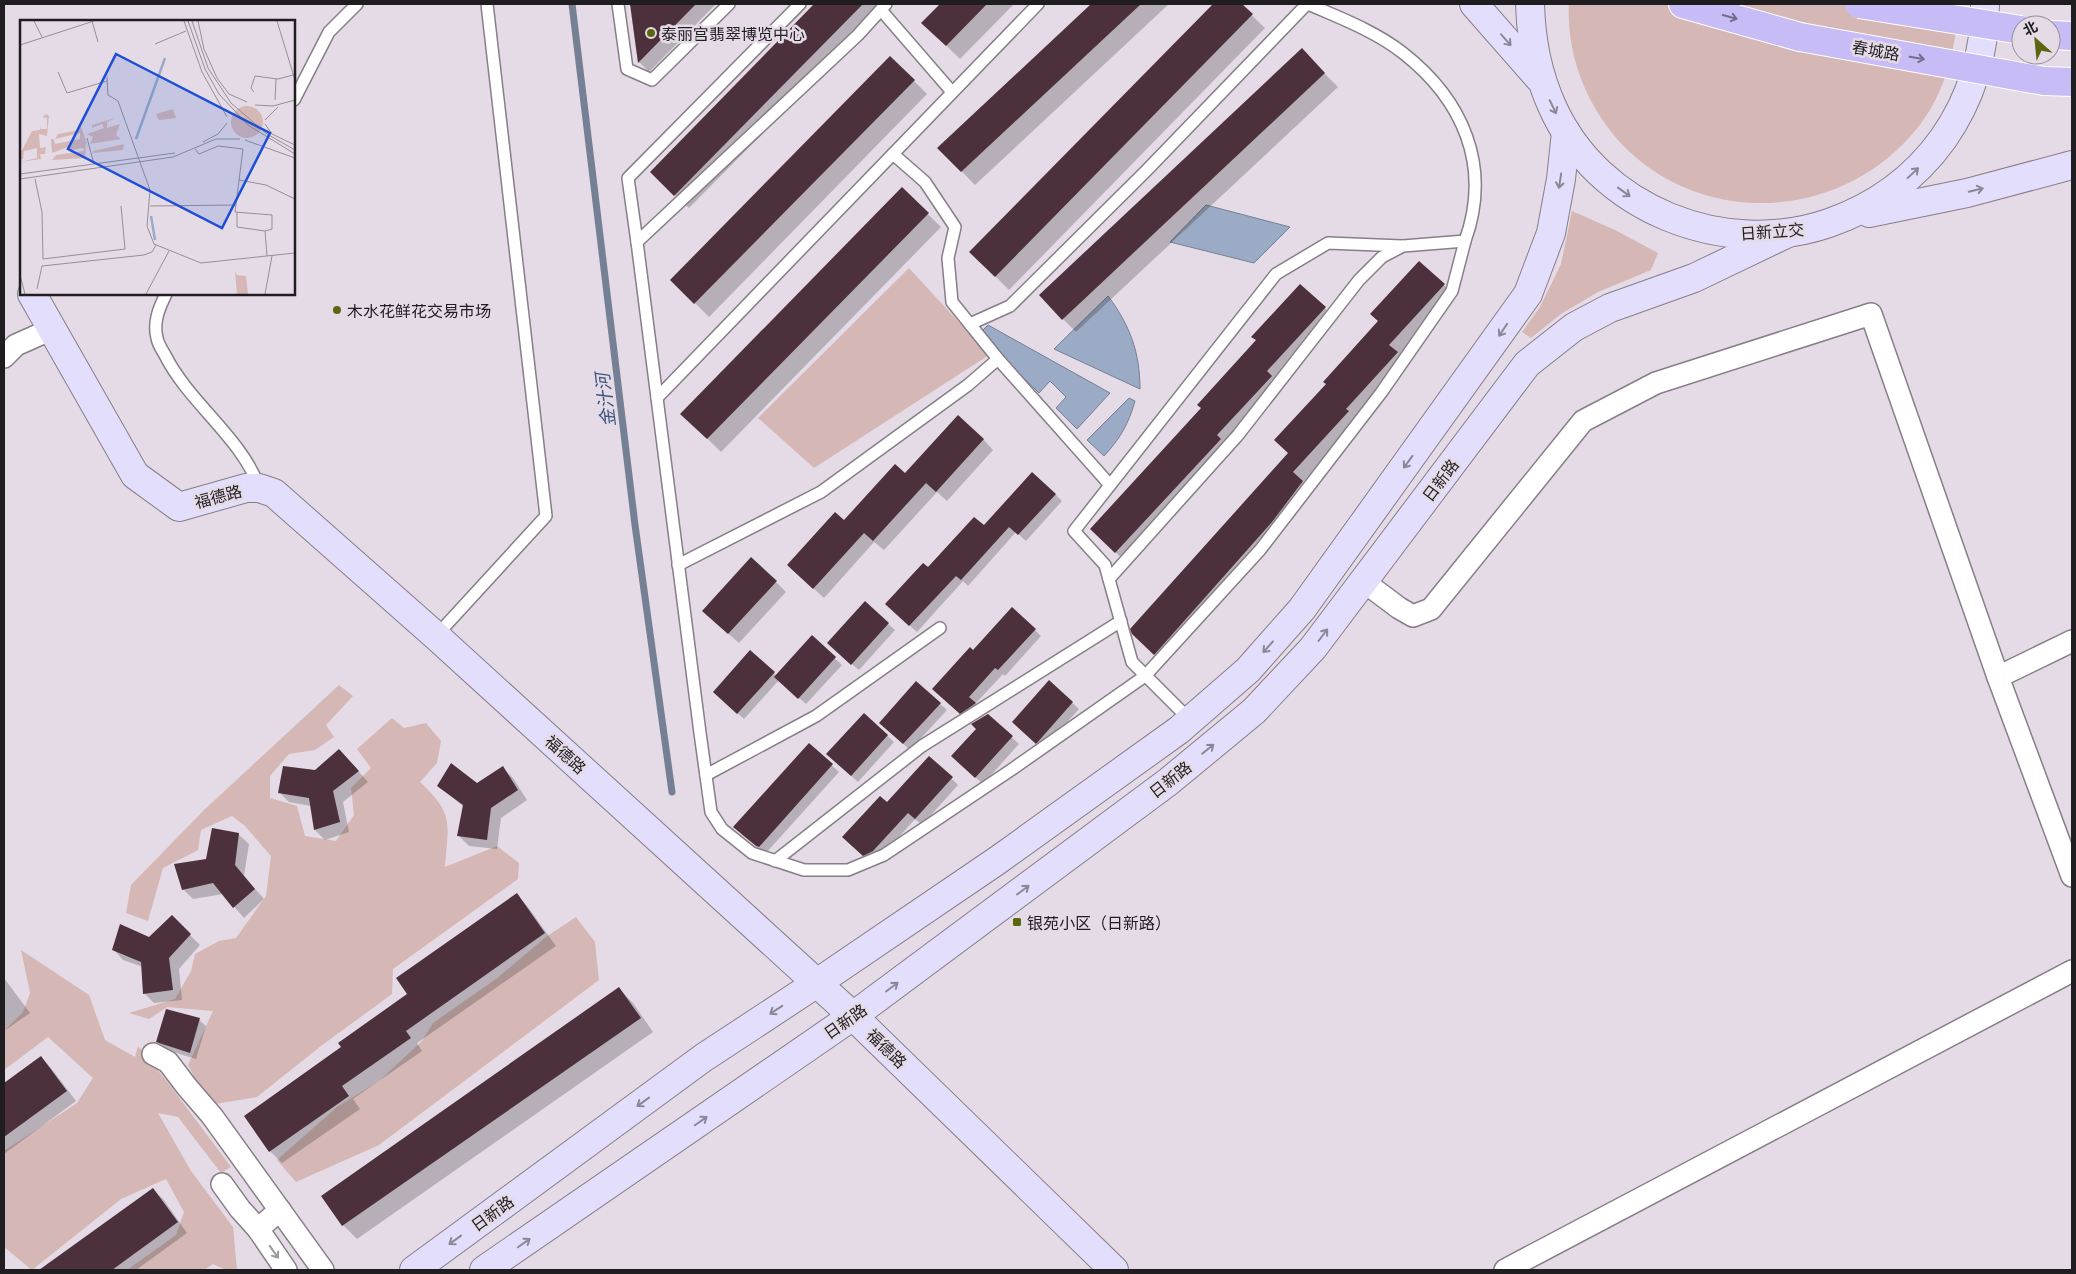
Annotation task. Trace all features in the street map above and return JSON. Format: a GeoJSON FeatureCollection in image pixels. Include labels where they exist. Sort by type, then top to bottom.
{"type":"FeatureCollection","features":[{"type":"Feature","properties":{"kind":"main road"},"geometry":{"type":"LineString","coordinates":[[1474,4],[1542,81]]}},
{"type":"Feature","properties":{"kind":"main road","name":"日新立交"},"geometry":{"type":"LineString","coordinates":[[1530,4],[1534,54],[1542,81],[1552,108],[1566,132],[1583,155],[1625,194],[1676,220],[1703,229],[1731,234],[1759,235],[1788,233],[1816,227],[1843,218],[1869,206],[1893,190],[1914,172],[1934,151],[1951,128],[1964,102],[1974,76],[1981,48],[1984,4]]}},
{"type":"Feature","properties":{"kind":"main road","name":"春城路"},"geometry":{"type":"LineString","coordinates":[[1683,4],[1800,37],[2044,81],[2072,82]]}},
{"type":"Feature","properties":{"kind":"main road"},"geometry":{"type":"LineString","coordinates":[[1859,4],[2011,28]]}},
{"type":"Feature","properties":{"kind":"main road","name":"日新路"},"geometry":{"type":"LineString","coordinates":[[414,1270],[703,1058],[998,860],[1190,720],[1248,670],[1302,608],[1528,294],[1551,233],[1561,179],[1566,132]]}},
{"type":"Feature","properties":{"kind":"main road"},"geometry":{"type":"LineString","coordinates":[[1843,218],[1967,193],[2072,165]]}},
{"type":"Feature","properties":{"kind":"main road","name":"日新路"},"geometry":{"type":"LineString","coordinates":[[484,1270],[853,1016],[1168,782],[1254,711],[1313,648],[1527,364],[1574,327],[1610,308],[1694,278],[1788,233]]}},
{"type":"Feature","properties":{"kind":"main road","name":"福德路"},"geometry":{"type":"LineString","coordinates":[[33,295],[135,475],[179,507],[246,488],[259,488],[274,493],[436,636],[853,1016],[1114,1270]]}},
{"type":"Feature","properties":{"kind":"street"},"geometry":{"type":"LineString","coordinates":[[1363,582],[1413,616],[1431,609],[1584,421],[1656,383],[1871,314],[1998,677],[2072,876]]}},
{"type":"Feature","properties":{"kind":"street"},"geometry":{"type":"LineString","coordinates":[[4,357],[16,344],[52,329]]}},
{"type":"Feature","properties":{"kind":"street"},"geometry":{"type":"LineString","coordinates":[[1998,677],[2072,642]]}},
{"type":"Feature","properties":{"kind":"street"},"geometry":{"type":"LineString","coordinates":[[1505,1270],[2072,971]]}},
{"type":"Feature","properties":{"kind":"street"},"geometry":{"type":"LineString","coordinates":[[153,1054],[168,1062],[212,1116],[323,1270]]}},
{"type":"Feature","properties":{"kind":"street"},"geometry":{"type":"LineString","coordinates":[[222,1184],[240,1209],[258,1229],[286,1270]]}},
{"type":"Feature","properties":{"kind":"street"},"geometry":{"type":"LineString","coordinates":[[258,1229],[280,1210]]}},
{"type":"Feature","properties":{"kind":"lane"},"geometry":{"type":"LineString","coordinates":[[295,98],[329,32],[357,4]]}},
{"type":"Feature","properties":{"kind":"lane"},"geometry":{"type":"LineString","coordinates":[[436,636],[546,516],[486,4]]}},
{"type":"Feature","properties":{"kind":"lane"},"geometry":{"type":"LineString","coordinates":[[618,4],[627,70],[652,80],[729,4]]}},
{"type":"Feature","properties":{"kind":"lane"},"geometry":{"type":"LineString","coordinates":[[800,4],[628,178],[711,812],[722,830],[752,853],[804,870],[848,870],[884,855],[1145,676],[1260,550],[1381,394],[1452,291],[1465,241],[1471,226],[1476,176],[1470,142],[1453,108],[1434,80],[1402,52],[1367,31],[1308,4],[1146,171],[1010,306],[970,324]]}},
{"type":"Feature","properties":{"kind":"lane"},"geometry":{"type":"LineString","coordinates":[[657,398],[1038,4]]}},
{"type":"Feature","properties":{"kind":"lane"},"geometry":{"type":"LineString","coordinates":[[637,242],[858,35],[884,7],[952,92]]}},
{"type":"Feature","properties":{"kind":"lane"},"geometry":{"type":"LineString","coordinates":[[893,154],[925,182],[955,227],[948,258],[952,302],[998,359],[1110,485]]}},
{"type":"Feature","properties":{"kind":"lane"},"geometry":{"type":"LineString","coordinates":[[1190,720],[1132,662],[1105,565],[1074,531],[1276,274],[1328,243],[1404,246],[1465,241]]}},
{"type":"Feature","properties":{"kind":"lane"},"geometry":{"type":"LineString","coordinates":[[1109,579],[1238,435],[1359,280],[1382,257],[1404,246]]}},
{"type":"Feature","properties":{"kind":"lane"},"geometry":{"type":"LineString","coordinates":[[166,295],[157,313],[156,338],[173,371],[238,451],[253,472],[259,488]]}},
{"type":"Feature","properties":{"kind":"lane"},"geometry":{"type":"LineString","coordinates":[[678,565],[821,492],[968,385],[998,359]]}},
{"type":"Feature","properties":{"kind":"lane"},"geometry":{"type":"LineString","coordinates":[[775,861],[922,746],[1120,621]]}},
{"type":"Feature","properties":{"kind":"lane"},"geometry":{"type":"LineString","coordinates":[[706,776],[816,716],[940,628]]}},
{"type":"Feature","properties":{"kind":"shaded area"},"geometry":{"type":"Polygon","coordinates":[[[1569,4],[1958,4],[1958,6],[1952,54],[1943,84],[1936,99],[1919,126],[1882,162],[1840,187],[1794,200],[1746,202],[1700,193],[1657,173],[1619,142],[1590,99],[1576,65],[1569,28],[1569,4]]]}},
{"type":"Feature","properties":{"kind":"shaded area"},"geometry":{"type":"Polygon","coordinates":[[[1572,211],[1615,230],[1658,253],[1651,270],[1598,292],[1561,314],[1531,338],[1522,332],[1540,307],[1561,264],[1572,211]]]}},
{"type":"Feature","properties":{"kind":"shaded area"},"geometry":{"type":"Polygon","coordinates":[[[909,268],[989,355],[814,468],[758,418],[909,268]]]}},
{"type":"Feature","properties":{"kind":"shaded area"},"geometry":{"type":"Polygon","coordinates":[[[339,685],[353,696],[326,725],[334,737],[315,750],[289,754],[270,776],[270,798],[297,806],[305,836],[336,841],[354,815],[351,788],[371,768],[357,749],[392,718],[404,728],[426,723],[441,741],[437,763],[420,782],[439,803],[447,820],[445,867],[497,846],[519,863],[518,879],[393,969],[392,994],[321,1046],[257,1097],[209,1105],[188,1065],[213,1011],[167,1007],[149,1019],[129,1013],[175,999],[191,971],[195,954],[219,941],[236,938],[266,896],[271,856],[245,826],[232,816],[201,830],[198,850],[163,868],[148,921],[126,913],[131,885],[203,811],[339,685]]]}},
{"type":"Feature","properties":{"kind":"shaded area"},"geometry":{"type":"Polygon","coordinates":[[[576,917],[595,942],[599,980],[379,1145],[296,1182],[277,1160],[337,1107],[379,1081],[422,1041],[433,1023],[496,979],[546,937],[576,917]]]}},
{"type":"Feature","properties":{"kind":"shaded area"},"geometry":{"type":"Polygon","coordinates":[[[21,950],[89,995],[105,1040],[135,1057],[138,1046],[231,1167],[221,1173],[178,1117],[158,1113],[191,1171],[233,1227],[237,1270],[226,1270],[213,1264],[204,1270],[127,1270],[176,1235],[184,1212],[166,1179],[121,1199],[32,1270],[4,1247],[4,1151],[77,1103],[93,1078],[48,1037],[4,1070],[4,1031],[23,1012],[30,993],[21,950]]]}},
{"type":"Feature","properties":{"kind":"water"},"geometry":{"type":"Polygon","coordinates":[[[1206,205],[1290,227],[1254,263],[1170,242],[1206,205]]]}},
{"type":"Feature","properties":{"kind":"water"},"geometry":{"type":"Polygon","coordinates":[[[1108,296],[1128,329],[1136,351],[1140,389],[1054,349],[1108,296]]]}},
{"type":"Feature","properties":{"kind":"water"},"geometry":{"type":"Polygon","coordinates":[[[988,325],[1110,393],[1077,429],[1056,408],[1066,397],[1050,381],[1039,393],[979,334],[988,325]]]}},
{"type":"Feature","properties":{"kind":"water"},"geometry":{"type":"Polygon","coordinates":[[[1129,398],[1135,401],[1130,416],[1119,437],[1104,456],[1087,440],[1129,398]]]}},
{"type":"Feature","properties":{"kind":"building","name":"泰丽宫翡翠博览中心"},"geometry":{"type":"Polygon","coordinates":[[[630,4],[696,4],[638,63],[630,4]]]}},
{"type":"Feature","properties":{"kind":"building"},"geometry":{"type":"Polygon","coordinates":[[[814,4],[863,4],[674,196],[650,172],[814,4]]]}},
{"type":"Feature","properties":{"kind":"building"},"geometry":{"type":"Polygon","coordinates":[[[940,4],[987,4],[946,46],[921,23],[940,4]]]}},
{"type":"Feature","properties":{"kind":"building"},"geometry":{"type":"Polygon","coordinates":[[[1091,4],[1141,4],[961,172],[937,148],[1091,4]]]}},
{"type":"Feature","properties":{"kind":"building"},"geometry":{"type":"Polygon","coordinates":[[[1213,4],[1242,4],[1253,14],[995,277],[969,252],[1213,4]]]}},
{"type":"Feature","properties":{"kind":"building"},"geometry":{"type":"Polygon","coordinates":[[[1302,48],[1325,73],[1062,320],[1039,295],[1302,48]]]}},
{"type":"Feature","properties":{"kind":"building"},"geometry":{"type":"Polygon","coordinates":[[[890,56],[915,80],[694,304],[670,280],[890,56]]]}},
{"type":"Feature","properties":{"kind":"building"},"geometry":{"type":"Polygon","coordinates":[[[902,187],[929,213],[707,439],[680,414],[902,187]]]}},
{"type":"Feature","properties":{"kind":"building"},"geometry":{"type":"Polygon","coordinates":[[[1419,261],[1445,284],[1389,345],[1398,352],[1346,409],[1349,411],[1293,472],[1303,481],[1272,522],[1154,655],[1132,634],[1130,629],[1288,453],[1274,440],[1326,384],[1323,382],[1378,321],[1370,314],[1419,261]]]}},
{"type":"Feature","properties":{"kind":"building"},"geometry":{"type":"Polygon","coordinates":[[[1300,284],[1326,307],[1267,371],[1272,376],[1217,435],[1221,439],[1115,553],[1090,529],[1201,408],[1197,405],[1256,340],[1251,337],[1300,284]]]}},
{"type":"Feature","properties":{"kind":"building"},"geometry":{"type":"Polygon","coordinates":[[[958,415],[984,439],[936,492],[926,483],[873,541],[864,533],[813,589],[787,565],[835,512],[844,520],[895,464],[905,473],[958,415]]]}},
{"type":"Feature","properties":{"kind":"building"},"geometry":{"type":"Polygon","coordinates":[[[1032,472],[1056,494],[1018,535],[1009,527],[961,580],[956,576],[909,626],[885,604],[923,563],[928,567],[974,517],[984,525],[1032,472]]]}},
{"type":"Feature","properties":{"kind":"building"},"geometry":{"type":"Polygon","coordinates":[[[751,557],[777,581],[728,634],[702,611],[751,557]]]}},
{"type":"Feature","properties":{"kind":"building"},"geometry":{"type":"Polygon","coordinates":[[[865,601],[889,623],[851,665],[827,643],[865,601]]]}},
{"type":"Feature","properties":{"kind":"building"},"geometry":{"type":"Polygon","coordinates":[[[1012,607],[1036,629],[998,670],[995,668],[969,697],[976,703],[960,714],[932,689],[970,647],[973,650],[1012,607]]]}},
{"type":"Feature","properties":{"kind":"building"},"geometry":{"type":"Polygon","coordinates":[[[812,635],[836,657],[798,699],[774,677],[812,635]]]}},
{"type":"Feature","properties":{"kind":"building"},"geometry":{"type":"Polygon","coordinates":[[[750,650],[775,672],[737,714],[713,692],[750,650]]]}},
{"type":"Feature","properties":{"kind":"building"},"geometry":{"type":"Polygon","coordinates":[[[1049,680],[1073,702],[1036,744],[1012,722],[1049,680]]]}},
{"type":"Feature","properties":{"kind":"building"},"geometry":{"type":"Polygon","coordinates":[[[916,681],[941,703],[903,744],[879,723],[916,681]]]}},
{"type":"Feature","properties":{"kind":"building"},"geometry":{"type":"Polygon","coordinates":[[[864,713],[888,735],[851,776],[826,754],[864,713]]]}},
{"type":"Feature","properties":{"kind":"building"},"geometry":{"type":"Polygon","coordinates":[[[988,714],[1013,736],[975,778],[951,756],[976,729],[971,724],[988,714]]]}},
{"type":"Feature","properties":{"kind":"building"},"geometry":{"type":"Polygon","coordinates":[[[809,743],[833,764],[759,847],[756,846],[733,827],[809,743]]]}},
{"type":"Feature","properties":{"kind":"building"},"geometry":{"type":"Polygon","coordinates":[[[339,749],[359,771],[333,791],[340,822],[314,830],[309,798],[278,793],[283,766],[315,770],[339,749]]]}},
{"type":"Feature","properties":{"kind":"building"},"geometry":{"type":"Polygon","coordinates":[[[929,756],[953,777],[915,819],[908,813],[873,851],[863,856],[842,837],[880,796],[887,802],[929,756]]]}},
{"type":"Feature","properties":{"kind":"building"},"geometry":{"type":"Polygon","coordinates":[[[451,763],[477,783],[503,766],[518,790],[491,808],[487,840],[457,836],[463,805],[437,786],[451,763]]]}},
{"type":"Feature","properties":{"kind":"building"},"geometry":{"type":"Polygon","coordinates":[[[212,828],[239,833],[235,865],[255,889],[233,908],[213,883],[182,890],[174,864],[206,859],[212,828]]]}},
{"type":"Feature","properties":{"kind":"building"},"geometry":{"type":"Polygon","coordinates":[[[517,893],[545,933],[406,1031],[411,1038],[342,1086],[349,1096],[269,1152],[244,1116],[341,1047],[338,1043],[407,994],[396,978],[517,893]]]}},
{"type":"Feature","properties":{"kind":"building"},"geometry":{"type":"Polygon","coordinates":[[[172,915],[191,934],[169,958],[173,990],[143,994],[141,962],[112,950],[120,924],[149,937],[172,915]]]}},
{"type":"Feature","properties":{"kind":"building"},"geometry":{"type":"Polygon","coordinates":[[[619,987],[641,1018],[342,1226],[321,1196],[619,987]]]}},
{"type":"Feature","properties":{"kind":"building"},"geometry":{"type":"Polygon","coordinates":[[[166,1009],[200,1018],[190,1053],[156,1042],[166,1009]]]}},
{"type":"Feature","properties":{"kind":"building"},"geometry":{"type":"Polygon","coordinates":[[[41,1056],[67,1091],[4,1137],[4,1083],[41,1056]]]}},
{"type":"Feature","properties":{"kind":"building"},"geometry":{"type":"Polygon","coordinates":[[[153,1188],[178,1222],[112,1270],[39,1270],[153,1188]]]}},
{"type":"Feature","properties":{"kind":"waterway","name":"金汁河"},"geometry":{"type":"LineString","coordinates":[[572,4],[635,525],[672,792]]}},
{"type":"Feature","properties":{"kind":"place","name":"泰丽宫翡翠博览中心"},"geometry":{"type":"Point","coordinates":[651,33]}},
{"type":"Feature","properties":{"kind":"place","name":"木水花鲜花交易市场"},"geometry":{"type":"Point","coordinates":[337,310]}},
{"type":"Feature","properties":{"kind":"place","name":"银苑小区（日新路）"},"geometry":{"type":"Point","coordinates":[1017,922]}}]}
